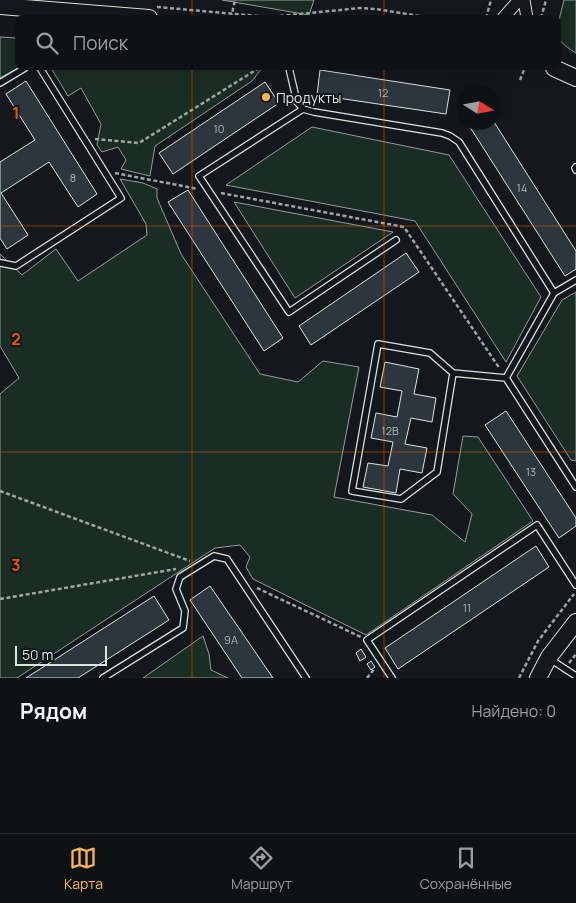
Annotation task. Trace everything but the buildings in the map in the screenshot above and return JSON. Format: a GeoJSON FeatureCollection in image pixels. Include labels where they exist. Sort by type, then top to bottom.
{"type":"FeatureCollection","features":[{"type":"Feature","properties":{"kind":"street"},"geometry":{"type":"LineString","coordinates":[[506,15],[521,0]]}},
{"type":"Feature","properties":{"kind":"street"},"geometry":{"type":"LineString","coordinates":[[517,15],[521,0]]}},
{"type":"Feature","properties":{"kind":"street"},"geometry":{"type":"LineString","coordinates":[[521,0],[526,15]]}},
{"type":"Feature","properties":{"kind":"street"},"geometry":{"type":"LineString","coordinates":[[0,6],[47,14],[151,12]]}},
{"type":"Feature","properties":{"kind":"street"},"geometry":{"type":"LineString","coordinates":[[558,70],[576,78]]}},
{"type":"Feature","properties":{"kind":"street"},"geometry":{"type":"LineString","coordinates":[[538,678],[548,657],[576,622]]}},
{"type":"Feature","properties":{"kind":"lane"},"geometry":{"type":"LineString","coordinates":[[0,83],[22,70]]}},
{"type":"Feature","properties":{"kind":"lane"},"geometry":{"type":"LineString","coordinates":[[1,263],[16,266],[121,198],[41,70]]}},
{"type":"Feature","properties":{"kind":"lane"},"geometry":{"type":"LineString","coordinates":[[289,70],[297,102],[303,110]]}},
{"type":"Feature","properties":{"kind":"lane"},"geometry":{"type":"LineString","coordinates":[[396,240],[289,312],[199,176],[303,110],[442,133],[459,142],[554,293]]}},
{"type":"Feature","properties":{"kind":"lane"},"geometry":{"type":"LineString","coordinates":[[506,378],[554,293],[576,280]]}},
{"type":"Feature","properties":{"kind":"lane"},"geometry":{"type":"LineString","coordinates":[[453,373],[437,472],[402,500],[352,491],[378,344],[430,354],[453,373],[506,378]]}},
{"type":"Feature","properties":{"kind":"lane"},"geometry":{"type":"LineString","coordinates":[[506,378],[576,487]]}},
{"type":"Feature","properties":{"kind":"lane"},"geometry":{"type":"LineString","coordinates":[[392,678],[367,640],[537,525],[576,585]]}},
{"type":"Feature","properties":{"kind":"lane"},"geometry":{"type":"LineString","coordinates":[[103,678],[183,628],[185,611],[176,589],[180,577],[214,556],[227,558],[306,678]]}},
{"type":"Feature","properties":{"kind":"lane"},"geometry":{"type":"LineString","coordinates":[[548,657],[576,676]]}},
{"type":"Feature","properties":{"kind":"path"},"geometry":{"type":"LineString","coordinates":[[231,15],[234,0]]}},
{"type":"Feature","properties":{"kind":"path"},"geometry":{"type":"LineString","coordinates":[[487,15],[491,0]]}},
{"type":"Feature","properties":{"kind":"path"},"geometry":{"type":"LineString","coordinates":[[542,15],[546,0]]}},
{"type":"Feature","properties":{"kind":"path"},"geometry":{"type":"LineString","coordinates":[[289,15],[360,8],[413,15]]}},
{"type":"Feature","properties":{"kind":"path"},"geometry":{"type":"LineString","coordinates":[[151,12],[211,15]]}},
{"type":"Feature","properties":{"kind":"path"},"geometry":{"type":"LineString","coordinates":[[84,138],[139,143],[256,70]]}},
{"type":"Feature","properties":{"kind":"path"},"geometry":{"type":"LineString","coordinates":[[520,80],[524,70]]}},
{"type":"Feature","properties":{"kind":"path"},"geometry":{"type":"LineString","coordinates":[[105,172],[404,227],[506,378]]}},
{"type":"Feature","properties":{"kind":"path"},"geometry":{"type":"LineString","coordinates":[[0,491],[200,564]]}},
{"type":"Feature","properties":{"kind":"path"},"geometry":{"type":"LineString","coordinates":[[0,599],[200,564]]}},
{"type":"Feature","properties":{"kind":"path"},"geometry":{"type":"LineString","coordinates":[[242,580],[367,640]]}},
{"type":"Feature","properties":{"kind":"path"},"geometry":{"type":"LineString","coordinates":[[519,678],[538,641],[576,590]]}},
{"type":"Feature","properties":{"kind":"path"},"geometry":{"type":"LineString","coordinates":[[367,678],[381,661]]}},
{"type":"Feature","properties":{"kind":"green space"},"geometry":{"type":"Polygon","coordinates":[[[222,0],[314,0],[309,15],[222,0]]]}},
{"type":"Feature","properties":{"kind":"green space"},"geometry":{"type":"Polygon","coordinates":[[[564,0],[576,0],[576,53],[561,41],[560,15],[564,0]]]}},
{"type":"Feature","properties":{"kind":"green space"},"geometry":{"type":"Polygon","coordinates":[[[0,37],[15,38],[15,70],[0,78],[0,37]]]}},
{"type":"Feature","properties":{"kind":"green space"},"geometry":{"type":"Polygon","coordinates":[[[52,70],[260,70],[252,81],[155,146],[150,176],[121,169],[126,160],[118,147],[102,152],[97,145],[101,124],[81,88],[68,96],[52,70]]]}},
{"type":"Feature","properties":{"kind":"green space"},"geometry":{"type":"Polygon","coordinates":[[[312,127],[449,155],[541,297],[506,362],[415,221],[226,185],[312,127]]]}},
{"type":"Feature","properties":{"kind":"green space"},"geometry":{"type":"Polygon","coordinates":[[[120,179],[143,183],[157,189],[157,198],[181,254],[260,374],[298,382],[323,361],[359,367],[334,497],[432,515],[465,542],[472,514],[453,494],[463,436],[478,437],[533,521],[366,635],[253,579],[246,567],[250,557],[240,545],[215,548],[17,678],[0,678],[0,394],[19,378],[0,346],[0,254],[22,275],[56,249],[78,281],[147,235],[146,224],[120,179]]]}},
{"type":"Feature","properties":{"kind":"green space"},"geometry":{"type":"Polygon","coordinates":[[[234,202],[393,232],[295,298],[234,202]]]}},
{"type":"Feature","properties":{"kind":"green space"},"geometry":{"type":"Polygon","coordinates":[[[576,292],[576,461],[571,460],[517,376],[562,300],[576,292]]]}},
{"type":"Feature","properties":{"kind":"green space"},"geometry":{"type":"Polygon","coordinates":[[[203,636],[209,654],[211,670],[228,678],[143,678],[203,636]]]}},
{"type":"Feature","properties":{"kind":"place","name":"Продукты"},"geometry":{"type":"Point","coordinates":[266,97]}}]}
